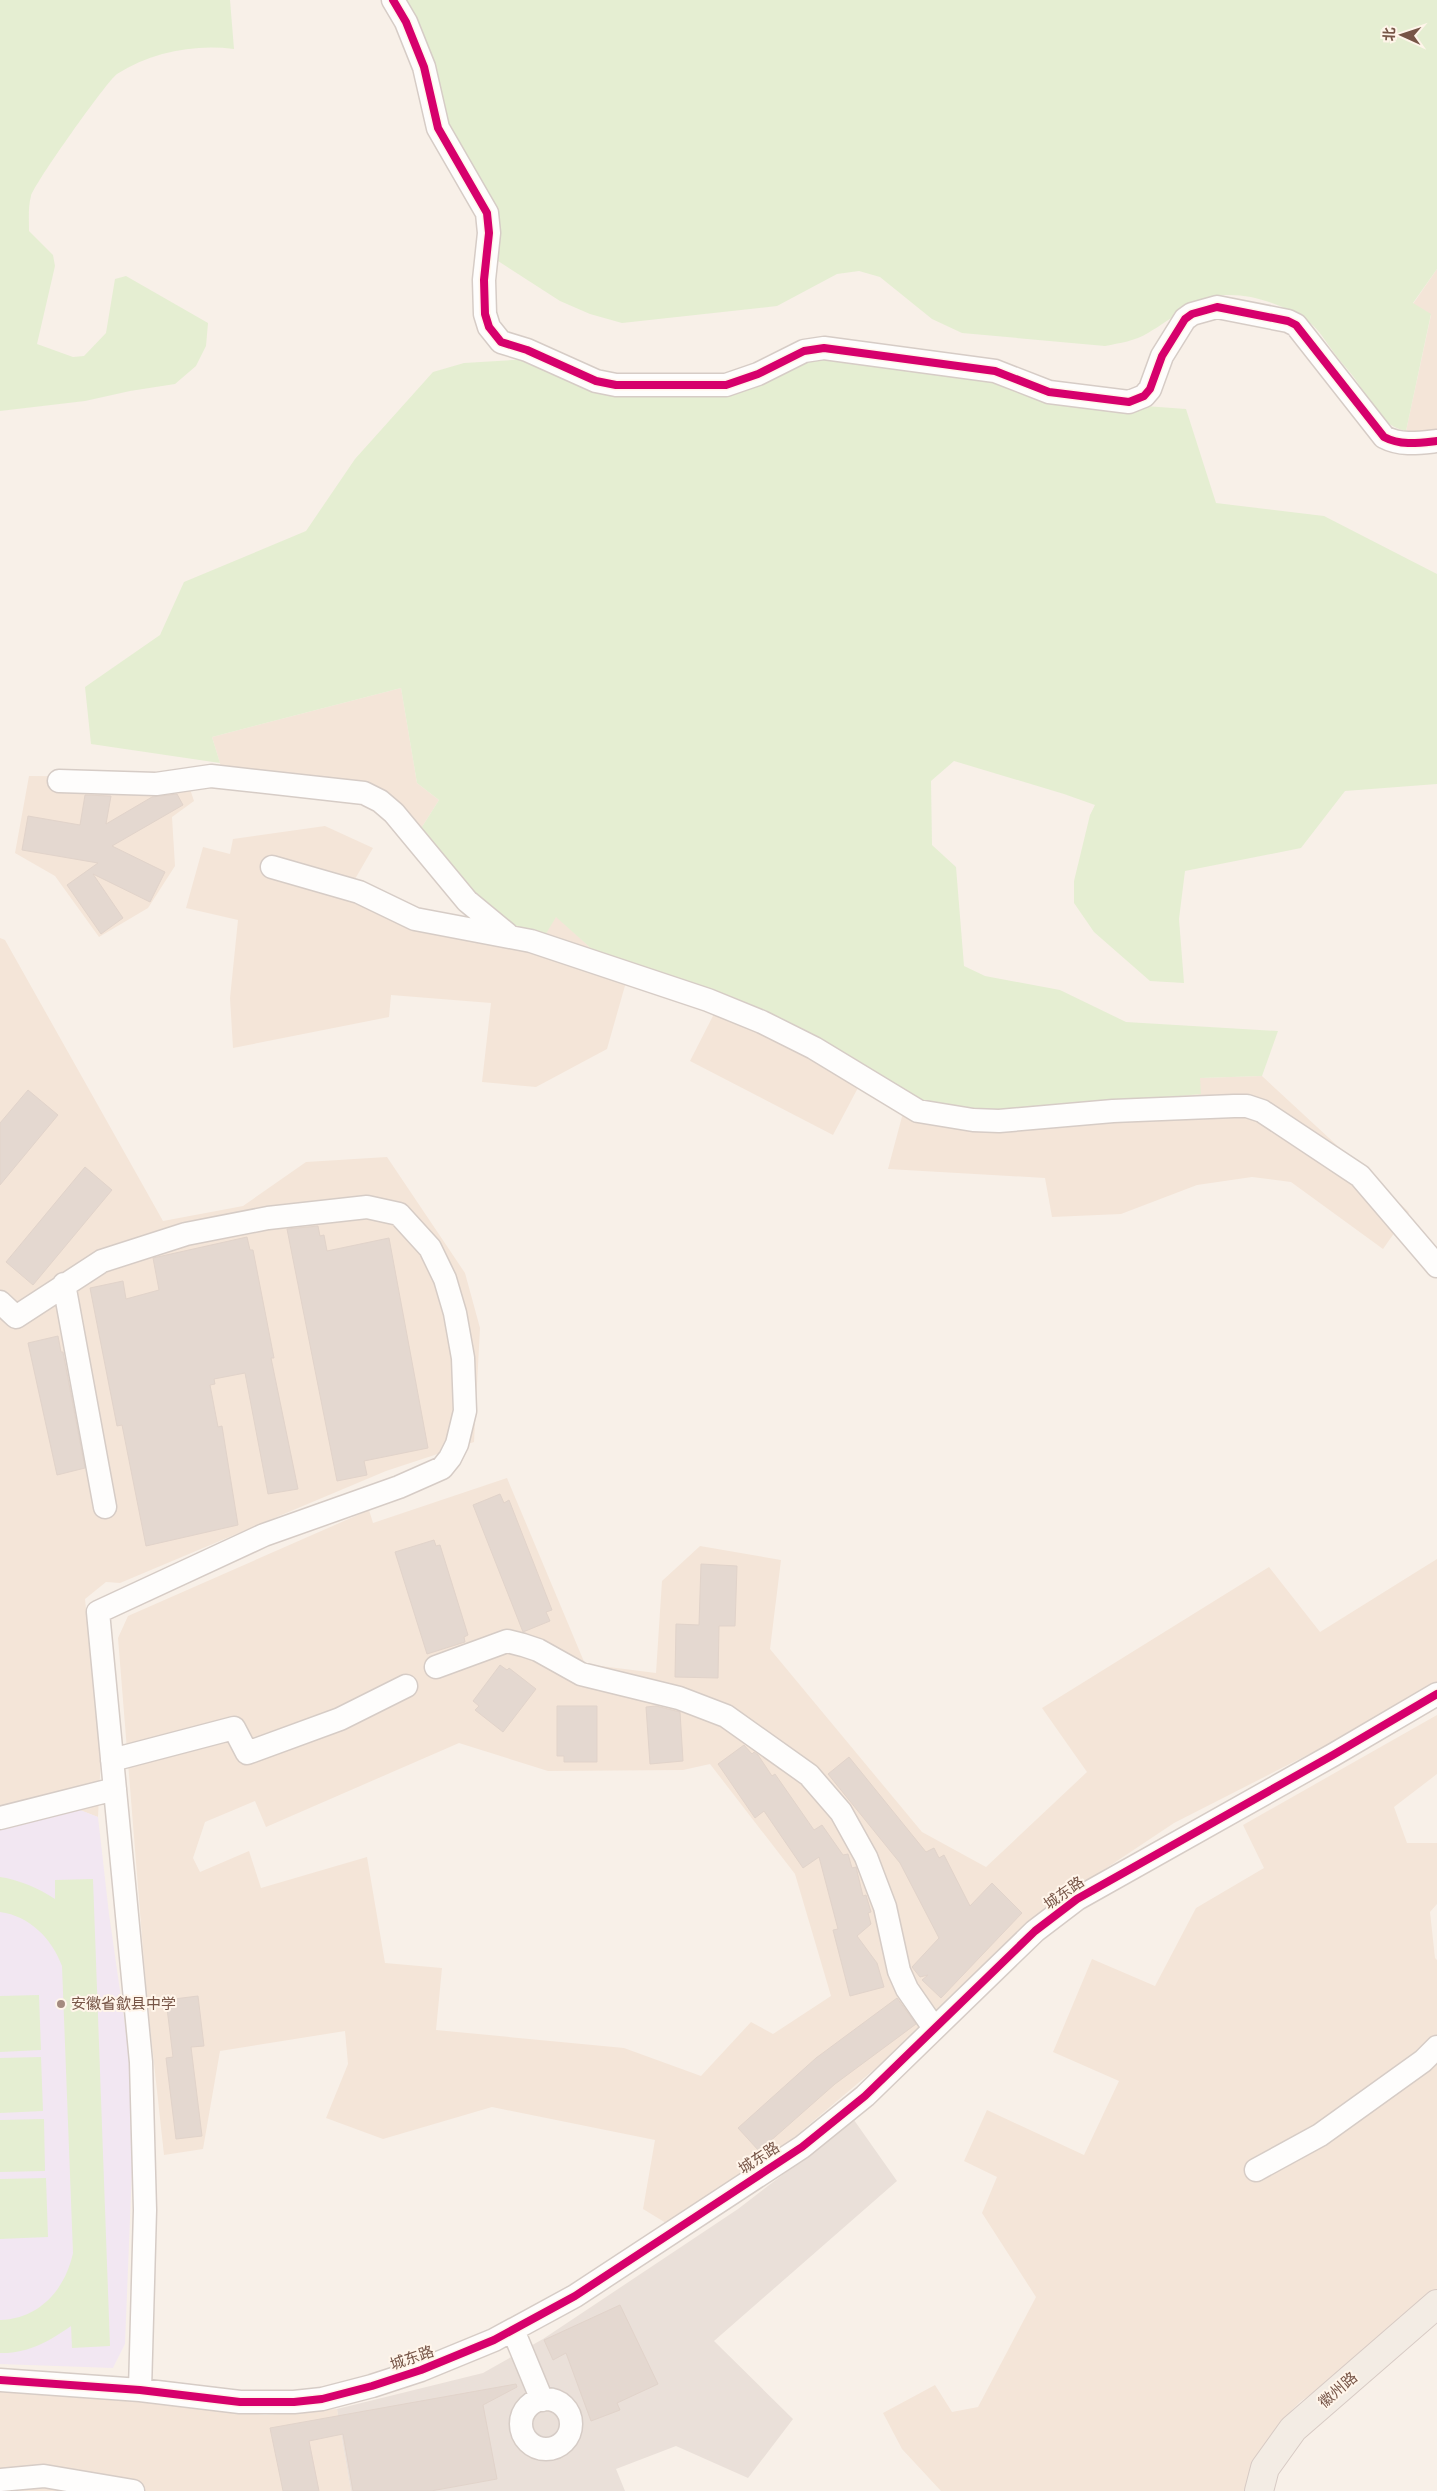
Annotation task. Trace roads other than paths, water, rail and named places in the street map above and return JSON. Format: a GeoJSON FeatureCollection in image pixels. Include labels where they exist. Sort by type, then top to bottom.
{"type":"FeatureCollection","features":[{"type":"Feature","properties":{"kind":"main road","name":"徽州路"},"geometry":{"type":"LineString","coordinates":[[1259,2491],[1265,2468],[1293,2429],[1437,2304]]}},
{"type":"Feature","properties":{"kind":"street"},"geometry":{"type":"LineString","coordinates":[[393,0],[406,22],[424,67],[438,128],[487,213],[489,233],[484,280],[485,314],[489,327],[496,338],[507,346],[527,350],[596,381],[616,385],[726,385],[758,374],[804,350],[824,348],[995,372],[1049,392],[1129,402],[1144,396],[1150,389],[1162,356],[1185,319],[1200,311],[1226,308],[1288,321],[1296,325],[1384,437],[1392,441],[1409,444],[1437,441]]}},
{"type":"Feature","properties":{"kind":"street"},"geometry":{"type":"LineString","coordinates":[[59,781],[156,784],[211,776],[364,793],[380,801],[394,813],[468,901],[512,938]]}},
{"type":"Feature","properties":{"kind":"street"},"geometry":{"type":"LineString","coordinates":[[272,867],[360,892],[415,919],[531,941],[708,1000],[762,1022],[850,1068],[918,1111],[972,1120],[999,1121],[1113,1111],[1234,1106],[1247,1106],[1262,1111],[1360,1176],[1437,1266]]}},
{"type":"Feature","properties":{"kind":"street"},"geometry":{"type":"LineString","coordinates":[[0,1302],[16,1317],[102,1261],[186,1234],[268,1218],[367,1206],[399,1214],[430,1248],[445,1279],[453,1304],[463,1358],[465,1411],[454,1451],[442,1468],[398,1487],[264,1535],[98,1612],[141,2062],[145,2210],[140,2390]]}},
{"type":"Feature","properties":{"kind":"street"},"geometry":{"type":"LineString","coordinates":[[64,1284],[105,1507]]}},
{"type":"Feature","properties":{"kind":"street"},"geometry":{"type":"LineString","coordinates":[[436,1667],[507,1641],[523,1645],[538,1650],[581,1674],[679,1698],[726,1716],[809,1776],[841,1812],[866,1857],[884,1907],[899,1971],[907,1989],[934,2028]]}},
{"type":"Feature","properties":{"kind":"street"},"geometry":{"type":"LineString","coordinates":[[112,1760],[234,1728],[247,1753],[340,1720],[406,1686]]}},
{"type":"Feature","properties":{"kind":"street","name":"城东路"},"geometry":{"type":"LineString","coordinates":[[0,2380],[140,2390],[240,2402],[294,2402],[322,2399],[421,2370],[458,2356],[513,2330],[598,2282],[715,2202],[802,2147],[865,2096],[1034,1931],[1077,1900],[1437,1694]]}},
{"type":"Feature","properties":{"kind":"street"},"geometry":{"type":"LineString","coordinates":[[0,1818],[115,1789]]}},
{"type":"Feature","properties":{"kind":"street"},"geometry":{"type":"LineString","coordinates":[[1256,2170],[1320,2135],[1423,2061],[1437,2047]]}},
{"type":"Feature","properties":{"kind":"street"},"geometry":{"type":"LineString","coordinates":[[513,2330],[542,2400]]}},
{"type":"Feature","properties":{"kind":"street"},"geometry":{"type":"LineString","coordinates":[[0,2480],[44,2476],[133,2491]]}},
{"type":"Feature","properties":{"kind":"place","name":"安徽省歙县中学"},"geometry":{"type":"Point","coordinates":[61,2004]}}]}
